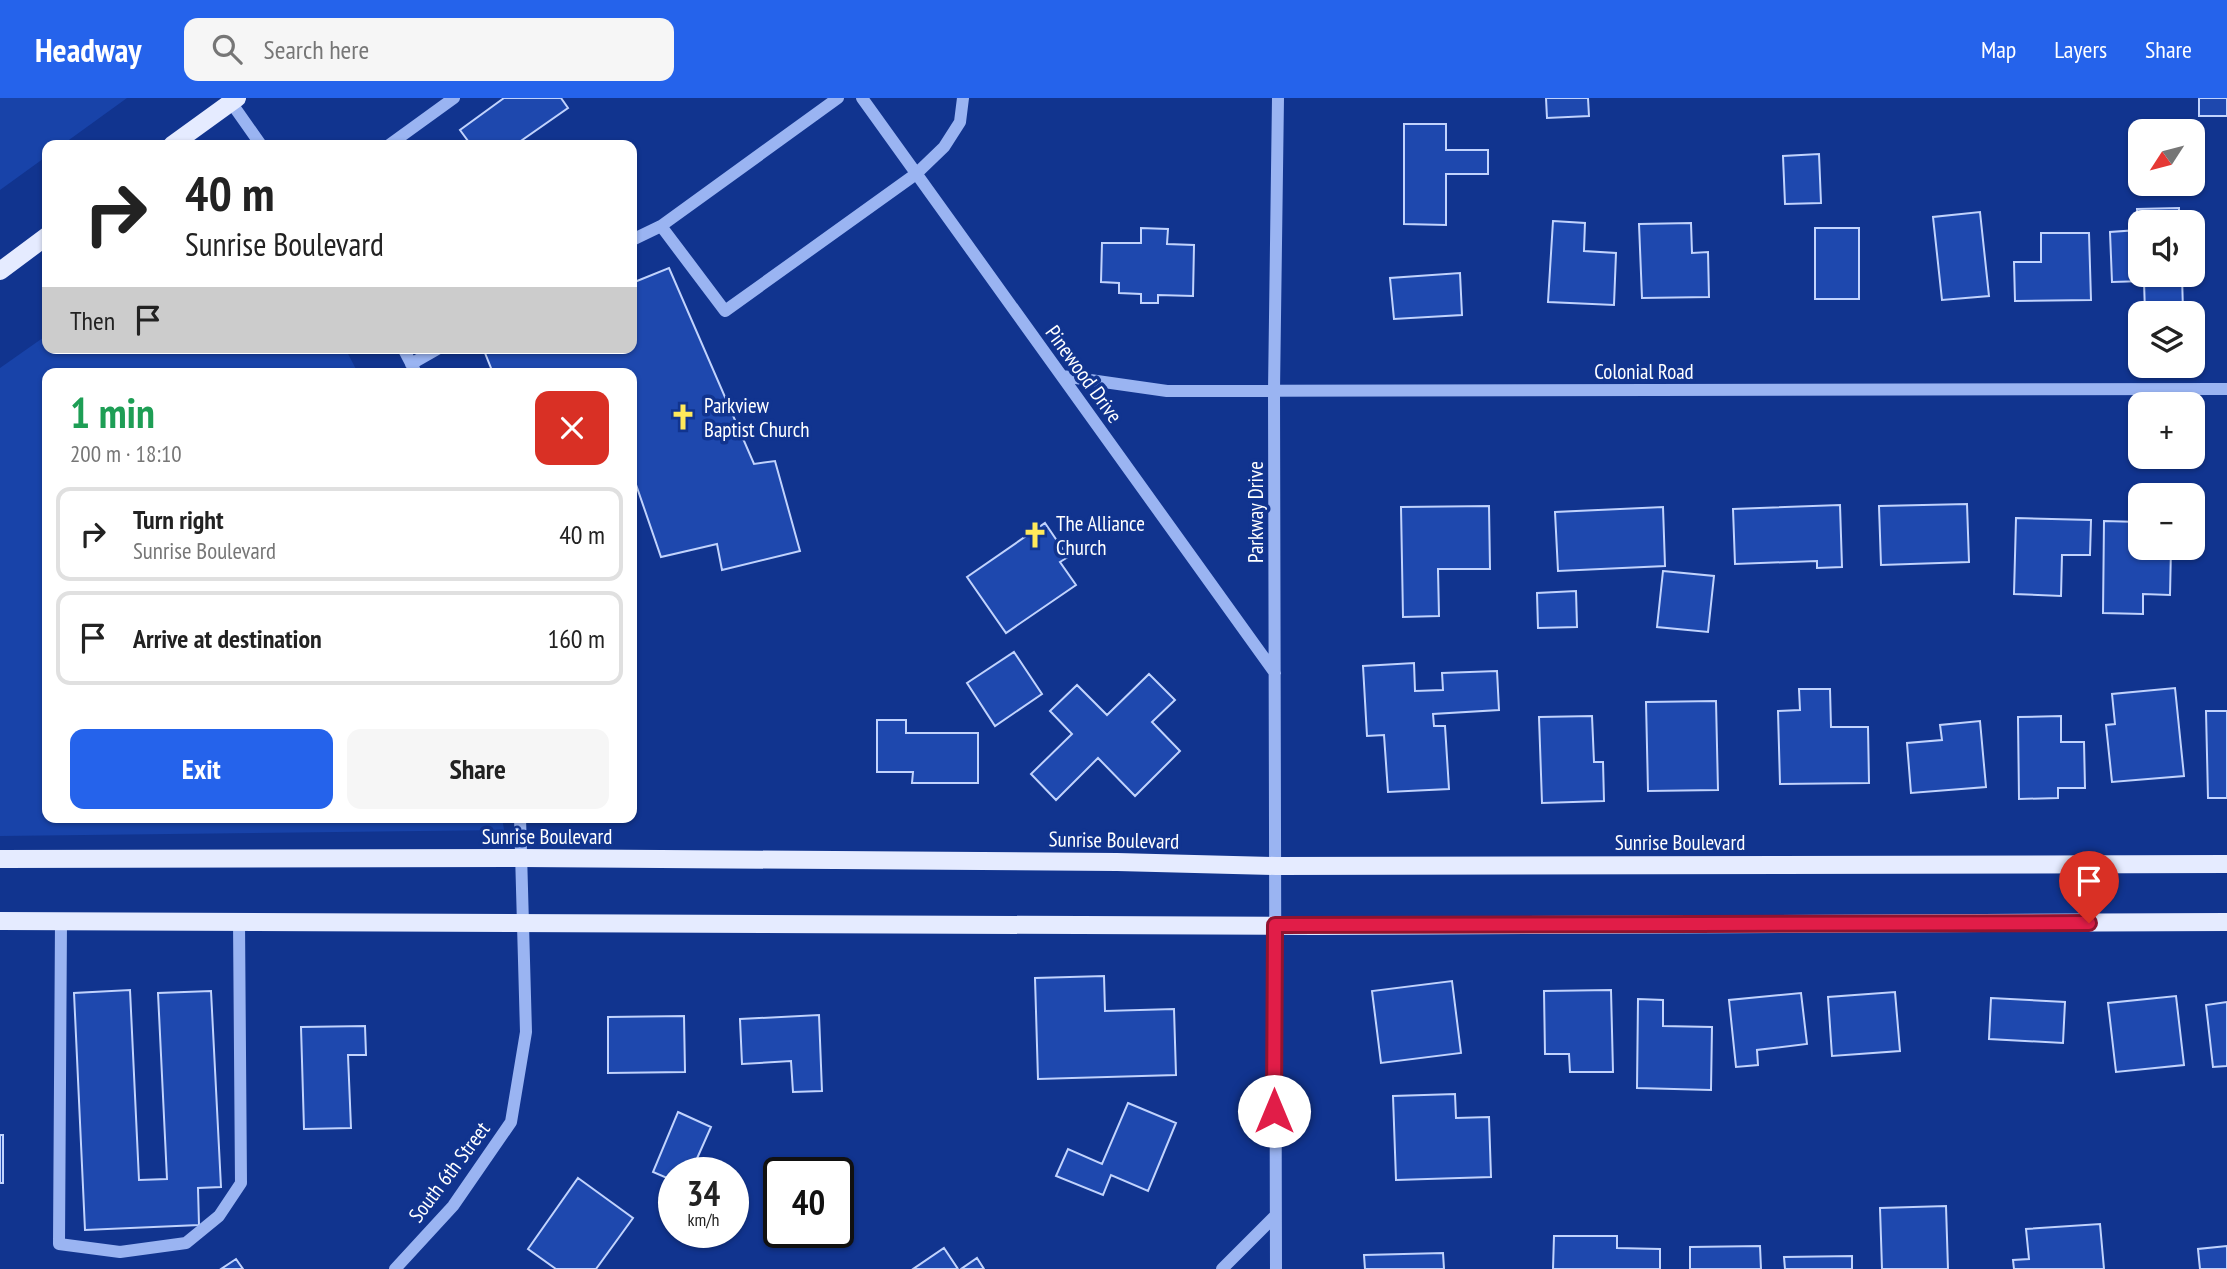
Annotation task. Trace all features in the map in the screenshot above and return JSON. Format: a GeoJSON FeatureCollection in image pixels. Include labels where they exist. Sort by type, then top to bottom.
{"type":"FeatureCollection","features":[{"type":"Feature","properties":{"kind":"main road"},"geometry":{"type":"LineString","coordinates":[[179,140],[232,99]]}},
{"type":"Feature","properties":{"kind":"main road"},"geometry":{"type":"LineString","coordinates":[[0,271],[42,240]]}},
{"type":"Feature","properties":{"kind":"main road","name":"Sunrise Boulevard"},"geometry":{"type":"LineString","coordinates":[[0,859],[522,858],[1117,862],[1276,866],[2227,864]]}},
{"type":"Feature","properties":{"kind":"main road"},"geometry":{"type":"LineString","coordinates":[[0,921],[1275,925],[2227,922]]}},
{"type":"Feature","properties":{"kind":"street"},"geometry":{"type":"LineString","coordinates":[[396,140],[454,98]]}},
{"type":"Feature","properties":{"kind":"street"},"geometry":{"type":"LineString","coordinates":[[637,238],[661,226],[838,98]]}},
{"type":"Feature","properties":{"kind":"street","name":"Pinewood Drive"},"geometry":{"type":"LineString","coordinates":[[862,98],[1275,673]]}},
{"type":"Feature","properties":{"kind":"street"},"geometry":{"type":"LineString","coordinates":[[661,226],[725,310],[916,174],[943,148],[960,122],[963,98]]}},
{"type":"Feature","properties":{"kind":"street","name":"Parkway Drive"},"geometry":{"type":"LineString","coordinates":[[1276,1269],[1274,390],[1278,98]]}},
{"type":"Feature","properties":{"kind":"street"},"geometry":{"type":"LineString","coordinates":[[232,99],[258,140]]}},
{"type":"Feature","properties":{"kind":"street"},"geometry":{"type":"LineString","coordinates":[[413,368],[431,354]]}},
{"type":"Feature","properties":{"kind":"street","name":"Colonial Road"},"geometry":{"type":"LineString","coordinates":[[1062,376],[1167,391],[2227,389]]}},
{"type":"Feature","properties":{"kind":"street","name":"South 6th Street"},"geometry":{"type":"LineString","coordinates":[[395,1269],[453,1206],[511,1122],[526,1032],[520,823]]}},
{"type":"Feature","properties":{"kind":"street"},"geometry":{"type":"LineString","coordinates":[[61,921],[59,1244],[121,1252],[186,1243],[219,1216],[241,1183],[239,921]]}},
{"type":"Feature","properties":{"kind":"street"},"geometry":{"type":"LineString","coordinates":[[1222,1269],[1274,1217]]}},
{"type":"Feature","properties":{"kind":"shaded area"},"geometry":{"type":"Polygon","coordinates":[[[0,98],[127,98],[69,140],[42,140],[42,160],[0,190],[0,98]]]}},
{"type":"Feature","properties":{"kind":"shaded area"},"geometry":{"type":"Polygon","coordinates":[[[42,339],[42,354],[348,354],[355,368],[42,368],[42,823],[503,823],[504,830],[0,836],[0,368],[42,339]]]}},
{"type":"Feature","properties":{"kind":"building"},"geometry":{"type":"Polygon","coordinates":[[[504,98],[561,98],[568,108],[522,140],[467,140],[460,130],[504,98]]]}},
{"type":"Feature","properties":{"kind":"building"},"geometry":{"type":"Polygon","coordinates":[[[1546,98],[1588,98],[1589,116],[1547,118],[1546,98]]]}},
{"type":"Feature","properties":{"kind":"building"},"geometry":{"type":"Polygon","coordinates":[[[2199,98],[2227,98],[2227,116],[2199,116],[2199,98]]]}},
{"type":"Feature","properties":{"kind":"building"},"geometry":{"type":"Polygon","coordinates":[[[1404,124],[1446,124],[1446,150],[1488,150],[1488,174],[1446,174],[1446,225],[1404,224],[1404,124]]]}},
{"type":"Feature","properties":{"kind":"building"},"geometry":{"type":"Polygon","coordinates":[[[1819,154],[1821,203],[1785,204],[1783,156],[1819,154]]]}},
{"type":"Feature","properties":{"kind":"building"},"geometry":{"type":"Polygon","coordinates":[[[2179,208],[2179,210],[2137,210],[2179,208]]]}},
{"type":"Feature","properties":{"kind":"building"},"geometry":{"type":"Polygon","coordinates":[[[1980,212],[1989,296],[1942,300],[1933,217],[1980,212]]]}},
{"type":"Feature","properties":{"kind":"building"},"geometry":{"type":"Polygon","coordinates":[[[1553,221],[1585,223],[1584,251],[1616,253],[1614,305],[1548,302],[1553,221]]]}},
{"type":"Feature","properties":{"kind":"building"},"geometry":{"type":"Polygon","coordinates":[[[1691,223],[1692,253],[1708,252],[1709,297],[1642,298],[1639,224],[1691,223]]]}},
{"type":"Feature","properties":{"kind":"building"},"geometry":{"type":"Polygon","coordinates":[[[1141,228],[1168,229],[1167,244],[1194,245],[1193,296],[1158,295],[1158,303],[1141,303],[1141,294],[1119,293],[1119,283],[1101,282],[1102,243],[1141,243],[1141,228]]]}},
{"type":"Feature","properties":{"kind":"building"},"geometry":{"type":"Polygon","coordinates":[[[1815,228],[1859,228],[1859,299],[1815,299],[1815,228]]]}},
{"type":"Feature","properties":{"kind":"building"},"geometry":{"type":"Polygon","coordinates":[[[2128,231],[2128,282],[2112,282],[2110,232],[2128,231]]]}},
{"type":"Feature","properties":{"kind":"building"},"geometry":{"type":"Polygon","coordinates":[[[2041,233],[2089,233],[2091,300],[2015,301],[2014,262],[2041,262],[2041,233]]]}},
{"type":"Feature","properties":{"kind":"building","name":"Parkview Baptist Church"},"geometry":{"type":"Polygon","coordinates":[[[669,268],[754,464],[775,461],[800,551],[722,570],[717,544],[661,557],[637,487],[637,368],[491,368],[485,354],[637,354],[637,281],[669,268]]]}},
{"type":"Feature","properties":{"kind":"building"},"geometry":{"type":"Polygon","coordinates":[[[1460,273],[1462,315],[1394,319],[1390,278],[1460,273]]]}},
{"type":"Feature","properties":{"kind":"building"},"geometry":{"type":"Polygon","coordinates":[[[2144,287],[2182,287],[2183,301],[2145,301],[2144,287]]]}},
{"type":"Feature","properties":{"kind":"building"},"geometry":{"type":"Polygon","coordinates":[[[1967,504],[1969,562],[1881,565],[1879,506],[1967,504]]]}},
{"type":"Feature","properties":{"kind":"building"},"geometry":{"type":"Polygon","coordinates":[[[1840,505],[1842,567],[1817,568],[1817,561],[1735,564],[1733,509],[1840,505]]]}},
{"type":"Feature","properties":{"kind":"building"},"geometry":{"type":"Polygon","coordinates":[[[1489,506],[1490,569],[1438,569],[1439,616],[1403,617],[1401,507],[1489,506]]]}},
{"type":"Feature","properties":{"kind":"building"},"geometry":{"type":"Polygon","coordinates":[[[1663,507],[1665,566],[1558,571],[1555,512],[1663,507]]]}},
{"type":"Feature","properties":{"kind":"building"},"geometry":{"type":"Polygon","coordinates":[[[2016,518],[2091,520],[2090,555],[2062,555],[2061,596],[2014,594],[2016,518]]]}},
{"type":"Feature","properties":{"kind":"building"},"geometry":{"type":"Polygon","coordinates":[[[2104,521],[2128,522],[2128,560],[2171,560],[2170,595],[2143,594],[2143,614],[2103,613],[2104,521]]]}},
{"type":"Feature","properties":{"kind":"building"},"geometry":{"type":"Polygon","coordinates":[[[1045,523],[1068,557],[1060,562],[1076,585],[1006,633],[967,577],[1045,523]]]}},
{"type":"Feature","properties":{"kind":"building"},"geometry":{"type":"Polygon","coordinates":[[[1663,571],[1714,576],[1708,632],[1657,627],[1663,571]]]}},
{"type":"Feature","properties":{"kind":"building"},"geometry":{"type":"Polygon","coordinates":[[[1576,591],[1577,627],[1538,628],[1537,593],[1576,591]]]}},
{"type":"Feature","properties":{"kind":"building"},"geometry":{"type":"Polygon","coordinates":[[[1014,652],[1042,694],[995,726],[967,683],[1014,652]]]}},
{"type":"Feature","properties":{"kind":"building"},"geometry":{"type":"Polygon","coordinates":[[[1414,663],[1415,691],[1443,690],[1442,673],[1497,671],[1499,710],[1433,714],[1434,726],[1445,726],[1449,789],[1388,792],[1384,735],[1367,736],[1363,666],[1414,663]]]}},
{"type":"Feature","properties":{"kind":"building"},"geometry":{"type":"Polygon","coordinates":[[[1149,674],[1175,700],[1152,722],[1180,751],[1135,796],[1098,758],[1056,800],[1031,774],[1072,734],[1050,711],[1077,685],[1107,715],[1149,674]]]}},
{"type":"Feature","properties":{"kind":"building"},"geometry":{"type":"Polygon","coordinates":[[[2175,688],[2184,776],[2112,782],[2106,725],[2115,724],[2112,694],[2175,688]]]}},
{"type":"Feature","properties":{"kind":"building"},"geometry":{"type":"Polygon","coordinates":[[[1799,689],[1830,689],[1831,727],[1868,727],[1869,783],[1780,784],[1778,711],[1800,710],[1799,689]]]}},
{"type":"Feature","properties":{"kind":"building"},"geometry":{"type":"Polygon","coordinates":[[[1716,701],[1718,790],[1648,791],[1646,702],[1716,701]]]}},
{"type":"Feature","properties":{"kind":"building"},"geometry":{"type":"Polygon","coordinates":[[[2206,711],[2227,711],[2227,798],[2208,798],[2206,711]]]}},
{"type":"Feature","properties":{"kind":"building"},"geometry":{"type":"Polygon","coordinates":[[[1592,716],[1594,762],[1603,762],[1604,801],[1542,803],[1539,717],[1592,716]]]}},
{"type":"Feature","properties":{"kind":"building"},"geometry":{"type":"Polygon","coordinates":[[[2061,716],[2061,742],[2084,742],[2085,788],[2058,788],[2058,798],[2019,799],[2018,717],[2061,716]]]}},
{"type":"Feature","properties":{"kind":"building"},"geometry":{"type":"Polygon","coordinates":[[[877,720],[906,720],[906,733],[978,733],[978,783],[912,783],[913,772],[877,772],[877,720]]]}},
{"type":"Feature","properties":{"kind":"building"},"geometry":{"type":"Polygon","coordinates":[[[1980,721],[1986,787],[1911,793],[1907,743],[1942,740],[1940,725],[1980,721]]]}},
{"type":"Feature","properties":{"kind":"building"},"geometry":{"type":"Polygon","coordinates":[[[1104,976],[1105,1011],[1174,1009],[1176,1075],[1038,1079],[1035,978],[1104,976]]]}},
{"type":"Feature","properties":{"kind":"building"},"geometry":{"type":"Polygon","coordinates":[[[1452,981],[1461,1053],[1381,1063],[1372,991],[1452,981]]]}},
{"type":"Feature","properties":{"kind":"building"},"geometry":{"type":"Polygon","coordinates":[[[130,990],[139,1180],[167,1179],[158,993],[211,991],[221,1187],[198,1188],[199,1225],[85,1230],[74,993],[130,990]]]}},
{"type":"Feature","properties":{"kind":"building"},"geometry":{"type":"Polygon","coordinates":[[[1611,990],[1613,1072],[1570,1072],[1569,1054],[1545,1054],[1544,991],[1611,990]]]}},
{"type":"Feature","properties":{"kind":"building"},"geometry":{"type":"Polygon","coordinates":[[[1895,992],[1900,1051],[1832,1056],[1828,997],[1895,992]]]}},
{"type":"Feature","properties":{"kind":"building"},"geometry":{"type":"Polygon","coordinates":[[[1801,993],[1807,1044],[1757,1050],[1758,1065],[1736,1067],[1729,1000],[1801,993]]]}},
{"type":"Feature","properties":{"kind":"building"},"geometry":{"type":"Polygon","coordinates":[[[2176,996],[2184,1065],[2116,1072],[2108,1003],[2176,996]]]}},
{"type":"Feature","properties":{"kind":"building"},"geometry":{"type":"Polygon","coordinates":[[[1991,998],[2065,1002],[2063,1043],[1989,1039],[1991,998]]]}},
{"type":"Feature","properties":{"kind":"building"},"geometry":{"type":"Polygon","coordinates":[[[1638,999],[1663,1000],[1663,1026],[1712,1027],[1711,1090],[1637,1088],[1638,999]]]}},
{"type":"Feature","properties":{"kind":"building"},"geometry":{"type":"Polygon","coordinates":[[[2227,1002],[2227,1066],[2213,1067],[2206,1005],[2227,1002]]]}},
{"type":"Feature","properties":{"kind":"building"},"geometry":{"type":"Polygon","coordinates":[[[819,1015],[822,1091],[793,1092],[791,1061],[742,1064],[740,1019],[819,1015]]]}},
{"type":"Feature","properties":{"kind":"building"},"geometry":{"type":"Polygon","coordinates":[[[684,1016],[685,1072],[608,1073],[608,1017],[684,1016]]]}},
{"type":"Feature","properties":{"kind":"building"},"geometry":{"type":"Polygon","coordinates":[[[365,1026],[366,1055],[348,1055],[351,1128],[304,1129],[301,1027],[365,1026]]]}},
{"type":"Feature","properties":{"kind":"building"},"geometry":{"type":"Polygon","coordinates":[[[1455,1094],[1456,1118],[1489,1117],[1491,1177],[1396,1180],[1393,1096],[1455,1094]]]}},
{"type":"Feature","properties":{"kind":"building"},"geometry":{"type":"Polygon","coordinates":[[[1128,1103],[1176,1123],[1148,1191],[1111,1175],[1103,1195],[1056,1176],[1068,1149],[1102,1164],[1128,1103]]]}},
{"type":"Feature","properties":{"kind":"building"},"geometry":{"type":"Polygon","coordinates":[[[678,1112],[711,1127],[698,1157],[659,1157],[678,1112]]]}},
{"type":"Feature","properties":{"kind":"building"},"geometry":{"type":"Polygon","coordinates":[[[0,1135],[3,1135],[3,1183],[0,1183],[0,1135]]]}},
{"type":"Feature","properties":{"kind":"building"},"geometry":{"type":"Polygon","coordinates":[[[658,1160],[658,1174],[653,1172],[658,1160]]]}},
{"type":"Feature","properties":{"kind":"building"},"geometry":{"type":"Polygon","coordinates":[[[578,1178],[633,1218],[596,1269],[556,1269],[528,1249],[578,1178]]]}},
{"type":"Feature","properties":{"kind":"building"},"geometry":{"type":"Polygon","coordinates":[[[1946,1206],[1948,1269],[1882,1269],[1880,1208],[1946,1206]]]}},
{"type":"Feature","properties":{"kind":"building"},"geometry":{"type":"Polygon","coordinates":[[[2100,1224],[2104,1269],[2014,1269],[2013,1260],[2029,1259],[2026,1229],[2100,1224]]]}},
{"type":"Feature","properties":{"kind":"building"},"geometry":{"type":"Polygon","coordinates":[[[1554,1236],[1617,1236],[1617,1248],[1660,1249],[1660,1269],[1553,1269],[1554,1236]]]}},
{"type":"Feature","properties":{"kind":"building"},"geometry":{"type":"Polygon","coordinates":[[[1760,1246],[1761,1269],[1690,1269],[1690,1247],[1760,1246]]]}},
{"type":"Feature","properties":{"kind":"building"},"geometry":{"type":"Polygon","coordinates":[[[2227,1246],[2227,1269],[2200,1269],[2198,1249],[2227,1246]]]}},
{"type":"Feature","properties":{"kind":"building"},"geometry":{"type":"Polygon","coordinates":[[[944,1248],[958,1269],[913,1269],[944,1248]]]}},
{"type":"Feature","properties":{"kind":"building"},"geometry":{"type":"Polygon","coordinates":[[[1443,1253],[1444,1269],[1365,1269],[1364,1255],[1443,1253]]]}},
{"type":"Feature","properties":{"kind":"building"},"geometry":{"type":"Polygon","coordinates":[[[1852,1256],[1852,1269],[1785,1269],[1784,1257],[1852,1256]]]}},
{"type":"Feature","properties":{"kind":"building"},"geometry":{"type":"Polygon","coordinates":[[[977,1258],[984,1269],[961,1269],[977,1258]]]}},
{"type":"Feature","properties":{"kind":"building"},"geometry":{"type":"Polygon","coordinates":[[[236,1259],[243,1269],[221,1269],[236,1259]]]}},
{"type":"Feature","properties":{"kind":"place","name":"Parkview Baptist Church"},"geometry":{"type":"Point","coordinates":[683,417]}},
{"type":"Feature","properties":{"kind":"place","name":"The Alliance Church"},"geometry":{"type":"Point","coordinates":[1035,535]}},
{"type":"Feature","properties":{"kind":"route"},"geometry":{"type":"LineString","coordinates":[[1274,1111],[1275,925],[2089,923]]}}]}
